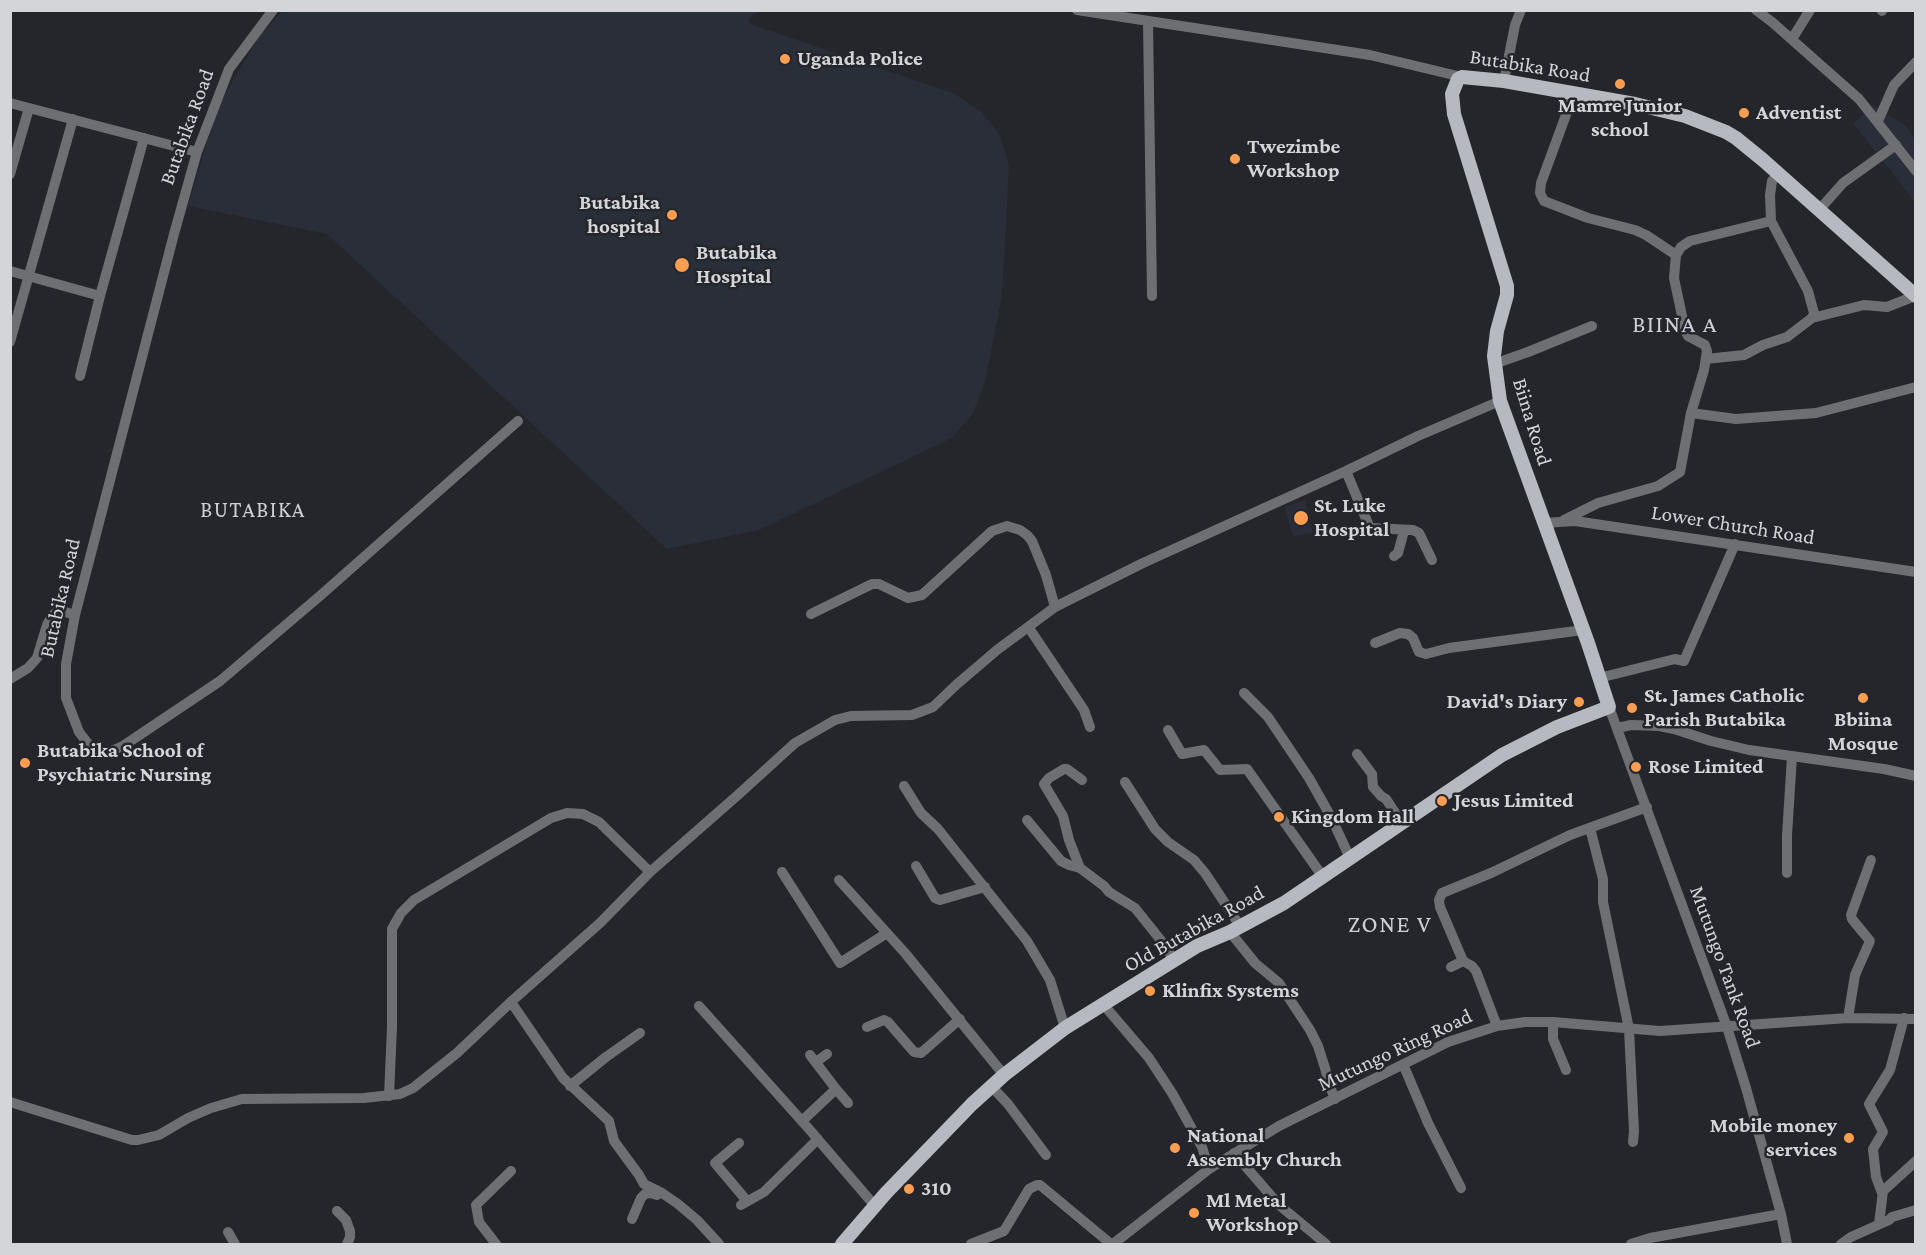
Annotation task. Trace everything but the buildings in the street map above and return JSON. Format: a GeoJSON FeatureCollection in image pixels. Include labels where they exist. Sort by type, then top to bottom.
{"type":"FeatureCollection","features":[{"type":"Feature","properties":{"kind":"main road","name":"Butabika Road"},"geometry":{"type":"LineString","coordinates":[[1462,76],[1504,81],[1662,110],[1709,124],[1736,138],[1915,296]]}},
{"type":"Feature","properties":{"kind":"main road","name":"Biina Road"},"geometry":{"type":"LineString","coordinates":[[1462,76],[1453,89],[1455,114],[1507,286],[1507,295],[1497,330],[1494,364],[1500,401],[1609,707]]}},
{"type":"Feature","properties":{"kind":"main road","name":"Old Butabika Road"},"geometry":{"type":"LineString","coordinates":[[842,1245],[930,1145],[991,1086],[1065,1028],[1197,946],[1284,903],[1517,746],[1557,727],[1609,707]]}},
{"type":"Feature","properties":{"kind":"street","name":"Butabika Road"},"geometry":{"type":"LineString","coordinates":[[273,10],[229,69],[197,152],[174,234],[75,615],[66,664],[66,698],[79,732],[93,750],[99,753],[109,752],[123,746],[220,681],[518,421]]}},
{"type":"Feature","properties":{"kind":"street","name":"Butabika Road"},"geometry":{"type":"LineString","coordinates":[[1077,10],[1370,55],[1462,76]]}},
{"type":"Feature","properties":{"kind":"street"},"geometry":{"type":"LineString","coordinates":[[1504,81],[1515,25],[1521,10]]}},
{"type":"Feature","properties":{"kind":"street"},"geometry":{"type":"LineString","coordinates":[[1756,10],[1859,99],[1916,171]]}},
{"type":"Feature","properties":{"kind":"street"},"geometry":{"type":"LineString","coordinates":[[1792,39],[1810,10]]}},
{"type":"Feature","properties":{"kind":"street"},"geometry":{"type":"LineString","coordinates":[[1148,21],[1152,296]]}},
{"type":"Feature","properties":{"kind":"street"},"geometry":{"type":"LineString","coordinates":[[1878,121],[1894,85],[1916,62]]}},
{"type":"Feature","properties":{"kind":"street"},"geometry":{"type":"LineString","coordinates":[[1574,93],[1541,183],[1540,193],[1544,201],[1588,218],[1635,230],[1676,255]]}},
{"type":"Feature","properties":{"kind":"street"},"geometry":{"type":"LineString","coordinates":[[10,103],[197,152]]}},
{"type":"Feature","properties":{"kind":"street"},"geometry":{"type":"LineString","coordinates":[[10,174],[29,108]]}},
{"type":"Feature","properties":{"kind":"street"},"geometry":{"type":"LineString","coordinates":[[10,342],[73,119]]}},
{"type":"Feature","properties":{"kind":"street"},"geometry":{"type":"LineString","coordinates":[[80,376],[144,138]]}},
{"type":"Feature","properties":{"kind":"street"},"geometry":{"type":"LineString","coordinates":[[1819,210],[1843,183],[1896,145]]}},
{"type":"Feature","properties":{"kind":"street"},"geometry":{"type":"LineString","coordinates":[[1778,174],[1772,181],[1771,188],[1772,221],[1808,291],[1814,313],[1812,318]]}},
{"type":"Feature","properties":{"kind":"street"},"geometry":{"type":"LineString","coordinates":[[1560,522],[1598,503],[1658,486],[1680,472],[1691,413],[1707,351],[1705,345],[1688,336],[1685,330],[1674,279],[1676,255],[1681,247],[1690,241],[1772,221]]}},
{"type":"Feature","properties":{"kind":"street"},"geometry":{"type":"LineString","coordinates":[[10,271],[100,296]]}},
{"type":"Feature","properties":{"kind":"street"},"geometry":{"type":"LineString","coordinates":[[1706,359],[1744,356],[1763,345],[1787,337],[1812,318],[1864,305],[1887,307],[1915,296]]}},
{"type":"Feature","properties":{"kind":"street"},"geometry":{"type":"LineString","coordinates":[[1494,364],[1592,326]]}},
{"type":"Feature","properties":{"kind":"street"},"geometry":{"type":"LineString","coordinates":[[1691,413],[1736,419],[1816,412],[1916,387]]}},
{"type":"Feature","properties":{"kind":"street"},"geometry":{"type":"LineString","coordinates":[[10,1102],[138,1140],[159,1135],[211,1108],[242,1099],[329,1099],[400,1094],[425,1080],[600,923],[650,872],[795,743],[835,720],[851,716],[912,715],[933,707],[997,650],[1055,608],[1143,563],[1418,436],[1500,401]]}},
{"type":"Feature","properties":{"kind":"street"},"geometry":{"type":"LineString","coordinates":[[1346,471],[1369,526],[1371,528],[1413,530],[1419,533],[1432,560]]}},
{"type":"Feature","properties":{"kind":"street","name":"Lower Church Road"},"geometry":{"type":"LineString","coordinates":[[1544,523],[1575,521],[1916,572]]}},
{"type":"Feature","properties":{"kind":"street"},"geometry":{"type":"LineString","coordinates":[[812,614],[872,584],[879,584],[908,598],[922,595],[992,531],[1007,526],[1020,530],[1032,541],[1046,575],[1055,608]]}},
{"type":"Feature","properties":{"kind":"street"},"geometry":{"type":"LineString","coordinates":[[1394,556],[1398,553],[1404,531]]}},
{"type":"Feature","properties":{"kind":"street"},"geometry":{"type":"LineString","coordinates":[[1599,678],[1676,658],[1684,661],[1735,544]]}},
{"type":"Feature","properties":{"kind":"street"},"geometry":{"type":"LineString","coordinates":[[10,680],[28,668],[36,658],[52,616],[59,610],[75,615]]}},
{"type":"Feature","properties":{"kind":"street"},"geometry":{"type":"LineString","coordinates":[[1029,628],[1084,710],[1090,727]]}},
{"type":"Feature","properties":{"kind":"street"},"geometry":{"type":"LineString","coordinates":[[1375,643],[1400,633],[1408,634],[1413,638],[1419,652],[1426,654],[1449,648],[1583,630]]}},
{"type":"Feature","properties":{"kind":"street"},"geometry":{"type":"LineString","coordinates":[[1244,693],[1268,717],[1309,778],[1350,858]]}},
{"type":"Feature","properties":{"kind":"street","name":"Mutungo Tank Road"},"geometry":{"type":"LineString","coordinates":[[1609,707],[1727,1027],[1781,1214],[1787,1245]]}},
{"type":"Feature","properties":{"kind":"street"},"geometry":{"type":"LineString","coordinates":[[1617,728],[1642,724],[1674,729],[1711,741],[1792,757],[1884,769],[1916,776]]}},
{"type":"Feature","properties":{"kind":"street"},"geometry":{"type":"LineString","coordinates":[[1168,730],[1182,754],[1204,750],[1220,770],[1247,769],[1323,877]]}},
{"type":"Feature","properties":{"kind":"street"},"geometry":{"type":"LineString","coordinates":[[1357,754],[1372,774],[1373,787],[1386,799],[1402,823]]}},
{"type":"Feature","properties":{"kind":"street"},"geometry":{"type":"LineString","coordinates":[[1787,873],[1792,757]]}},
{"type":"Feature","properties":{"kind":"street"},"geometry":{"type":"LineString","coordinates":[[1080,868],[1063,816],[1044,784],[1064,769],[1082,780]]}},
{"type":"Feature","properties":{"kind":"street"},"geometry":{"type":"LineString","coordinates":[[1125,782],[1155,829],[1168,842],[1194,860],[1205,873],[1255,963],[1279,983],[1318,1046],[1335,1099]]}},
{"type":"Feature","properties":{"kind":"street"},"geometry":{"type":"LineString","coordinates":[[904,786],[921,813],[938,830],[1027,940],[1044,967],[1065,1028]]}},
{"type":"Feature","properties":{"kind":"street"},"geometry":{"type":"LineString","coordinates":[[1497,1026],[1476,971],[1463,961],[1440,907],[1439,900],[1442,894],[1547,845],[1647,807]]}},
{"type":"Feature","properties":{"kind":"street"},"geometry":{"type":"LineString","coordinates":[[389,1096],[393,1027],[391,943],[393,929],[400,913],[414,900],[551,818],[567,813],[583,814],[599,822],[650,872]]}},
{"type":"Feature","properties":{"kind":"street"},"geometry":{"type":"LineString","coordinates":[[1027,820],[1061,861],[1080,868],[1109,892],[1135,908],[1163,942],[1174,960]]}},
{"type":"Feature","properties":{"kind":"street"},"geometry":{"type":"LineString","coordinates":[[1590,828],[1603,879],[1603,902],[1629,1029],[1633,1142]]}},
{"type":"Feature","properties":{"kind":"street"},"geometry":{"type":"LineString","coordinates":[[1848,1018],[1855,975],[1870,941],[1851,915],[1870,860]]}},
{"type":"Feature","properties":{"kind":"street"},"geometry":{"type":"LineString","coordinates":[[916,866],[935,898],[940,900],[985,887]]}},
{"type":"Feature","properties":{"kind":"street"},"geometry":{"type":"LineString","coordinates":[[782,872],[840,963],[887,933]]}},
{"type":"Feature","properties":{"kind":"street"},"geometry":{"type":"LineString","coordinates":[[840,879],[960,1019],[1004,1075]]}},
{"type":"Feature","properties":{"kind":"street"},"geometry":{"type":"LineString","coordinates":[[1451,967],[1463,961]]}},
{"type":"Feature","properties":{"kind":"street"},"geometry":{"type":"LineString","coordinates":[[511,1002],[570,1086],[609,1121],[614,1141],[644,1184],[667,1196],[697,1220],[719,1244]]}},
{"type":"Feature","properties":{"kind":"street"},"geometry":{"type":"LineString","coordinates":[[1103,1004],[1149,1058],[1172,1093],[1202,1147],[1209,1168]]}},
{"type":"Feature","properties":{"kind":"street"},"geometry":{"type":"LineString","coordinates":[[699,1006],[875,1206]]}},
{"type":"Feature","properties":{"kind":"street","name":"Mutungo Ring Road"},"geometry":{"type":"LineString","coordinates":[[1111,1244],[1209,1168],[1279,1126],[1448,1042],[1497,1026],[1525,1022],[1553,1022],[1660,1031],[1848,1018],[1916,1019]]}},
{"type":"Feature","properties":{"kind":"street"},"geometry":{"type":"LineString","coordinates":[[1880,1224],[1882,1193],[1876,1177],[1873,1149],[1883,1132],[1869,1104],[1890,1070],[1904,1018]]}},
{"type":"Feature","properties":{"kind":"street"},"geometry":{"type":"LineString","coordinates":[[867,1027],[884,1020],[914,1052],[921,1053],[960,1019]]}},
{"type":"Feature","properties":{"kind":"street"},"geometry":{"type":"LineString","coordinates":[[1553,1022],[1553,1039],[1566,1070]]}},
{"type":"Feature","properties":{"kind":"street"},"geometry":{"type":"LineString","coordinates":[[570,1086],[640,1033]]}},
{"type":"Feature","properties":{"kind":"street"},"geometry":{"type":"LineString","coordinates":[[827,1054],[813,1059],[848,1102]]}},
{"type":"Feature","properties":{"kind":"street"},"geometry":{"type":"LineString","coordinates":[[1403,1064],[1428,1123],[1461,1188]]}},
{"type":"Feature","properties":{"kind":"street"},"geometry":{"type":"LineString","coordinates":[[991,1086],[1008,1104],[1047,1155]]}},
{"type":"Feature","properties":{"kind":"street"},"geometry":{"type":"LineString","coordinates":[[802,1121],[836,1089]]}},
{"type":"Feature","properties":{"kind":"street"},"geometry":{"type":"LineString","coordinates":[[739,1143],[715,1163],[744,1203],[764,1192],[818,1139]]}},
{"type":"Feature","properties":{"kind":"street"},"geometry":{"type":"LineString","coordinates":[[1234,1153],[1279,1205],[1326,1245]]}},
{"type":"Feature","properties":{"kind":"street"},"geometry":{"type":"LineString","coordinates":[[1882,1193],[1892,1181],[1916,1161]]}},
{"type":"Feature","properties":{"kind":"street"},"geometry":{"type":"LineString","coordinates":[[496,1245],[479,1222],[476,1205],[512,1171]]}},
{"type":"Feature","properties":{"kind":"street"},"geometry":{"type":"LineString","coordinates":[[971,1245],[1004,1231],[1029,1189],[1037,1185],[1040,1185],[1111,1244]]}},
{"type":"Feature","properties":{"kind":"street"},"geometry":{"type":"LineString","coordinates":[[632,1219],[645,1194],[667,1196]]}},
{"type":"Feature","properties":{"kind":"street"},"geometry":{"type":"LineString","coordinates":[[1840,1245],[1851,1237],[1899,1215],[1916,1210]]}},
{"type":"Feature","properties":{"kind":"street"},"geometry":{"type":"LineString","coordinates":[[337,1211],[346,1220],[350,1231],[347,1245]]}},
{"type":"Feature","properties":{"kind":"street"},"geometry":{"type":"LineString","coordinates":[[1631,1245],[1650,1238],[1781,1214]]}},
{"type":"Feature","properties":{"kind":"street"},"geometry":{"type":"LineString","coordinates":[[228,1232],[235,1245]]}},
{"type":"Feature","properties":{"kind":"shaded area","name":"Butabika Hospital"},"geometry":{"type":"Polygon","coordinates":[[[283,10],[759,11],[748,19],[750,24],[953,93],[982,112],[1000,135],[1009,166],[1002,296],[985,382],[973,413],[952,438],[759,530],[667,549],[327,234],[188,206],[215,115],[231,83],[260,36],[283,10]]]}},
{"type":"Feature","properties":{"kind":"shaded area"},"geometry":{"type":"Polygon","coordinates":[[[1874,106],[1906,126],[1915,140],[1915,202],[1853,123],[1874,106]]]}},
{"type":"Feature","properties":{"kind":"shaded area"},"geometry":{"type":"Polygon","coordinates":[[[1305,500],[1313,533],[1293,536],[1285,507],[1305,500]]]}},
{"type":"Feature","properties":{"kind":"place","name":"Uganda Police"},"geometry":{"type":"Point","coordinates":[785,59]}},
{"type":"Feature","properties":{"kind":"place","name":"Mamre Junior school"},"geometry":{"type":"Point","coordinates":[1620,84]}},
{"type":"Feature","properties":{"kind":"place","name":"Adventist"},"geometry":{"type":"Point","coordinates":[1744,113]}},
{"type":"Feature","properties":{"kind":"place","name":"Twezimbe Workshop"},"geometry":{"type":"Point","coordinates":[1235,159]}},
{"type":"Feature","properties":{"kind":"place","name":"Butabika hospital"},"geometry":{"type":"Point","coordinates":[672,215]}},
{"type":"Feature","properties":{"kind":"place","name":"Butabika Hospital"},"geometry":{"type":"Point","coordinates":[682,265]}},
{"type":"Feature","properties":{"kind":"place","name":"St. Luke Hospital"},"geometry":{"type":"Point","coordinates":[1301,518]}},
{"type":"Feature","properties":{"kind":"place","name":"Bbiina Mosque"},"geometry":{"type":"Point","coordinates":[1863,698]}},
{"type":"Feature","properties":{"kind":"place","name":"David's Diary"},"geometry":{"type":"Point","coordinates":[1579,702]}},
{"type":"Feature","properties":{"kind":"place","name":"St. James Catholic Parish Butabika"},"geometry":{"type":"Point","coordinates":[1632,708]}},
{"type":"Feature","properties":{"kind":"place","name":"Butabika School of Psychiatric Nursing"},"geometry":{"type":"Point","coordinates":[25,763]}},
{"type":"Feature","properties":{"kind":"place","name":"Rose Limited"},"geometry":{"type":"Point","coordinates":[1636,767]}},
{"type":"Feature","properties":{"kind":"place","name":"Jesus Limited"},"geometry":{"type":"Point","coordinates":[1442,801]}},
{"type":"Feature","properties":{"kind":"place","name":"Kingdom Hall"},"geometry":{"type":"Point","coordinates":[1279,817]}},
{"type":"Feature","properties":{"kind":"place","name":"Klinfix Systems"},"geometry":{"type":"Point","coordinates":[1150,991]}},
{"type":"Feature","properties":{"kind":"place","name":"Mobile money services"},"geometry":{"type":"Point","coordinates":[1849,1138]}},
{"type":"Feature","properties":{"kind":"place","name":"National Assembly Church"},"geometry":{"type":"Point","coordinates":[1175,1148]}},
{"type":"Feature","properties":{"kind":"place","name":"310"},"geometry":{"type":"Point","coordinates":[909,1189]}},
{"type":"Feature","properties":{"kind":"place","name":"Ml Metal Workshop"},"geometry":{"type":"Point","coordinates":[1194,1213]}},
{"type":"Feature","properties":{"kind":"district","name":"BIINA A"},"geometry":{"type":"Point","coordinates":[1675,325]}},
{"type":"Feature","properties":{"kind":"district","name":"BUTABIKA"},"geometry":{"type":"Point","coordinates":[253,510]}},
{"type":"Feature","properties":{"kind":"district","name":"ZONE V"},"geometry":{"type":"Point","coordinates":[1390,925]}}]}
